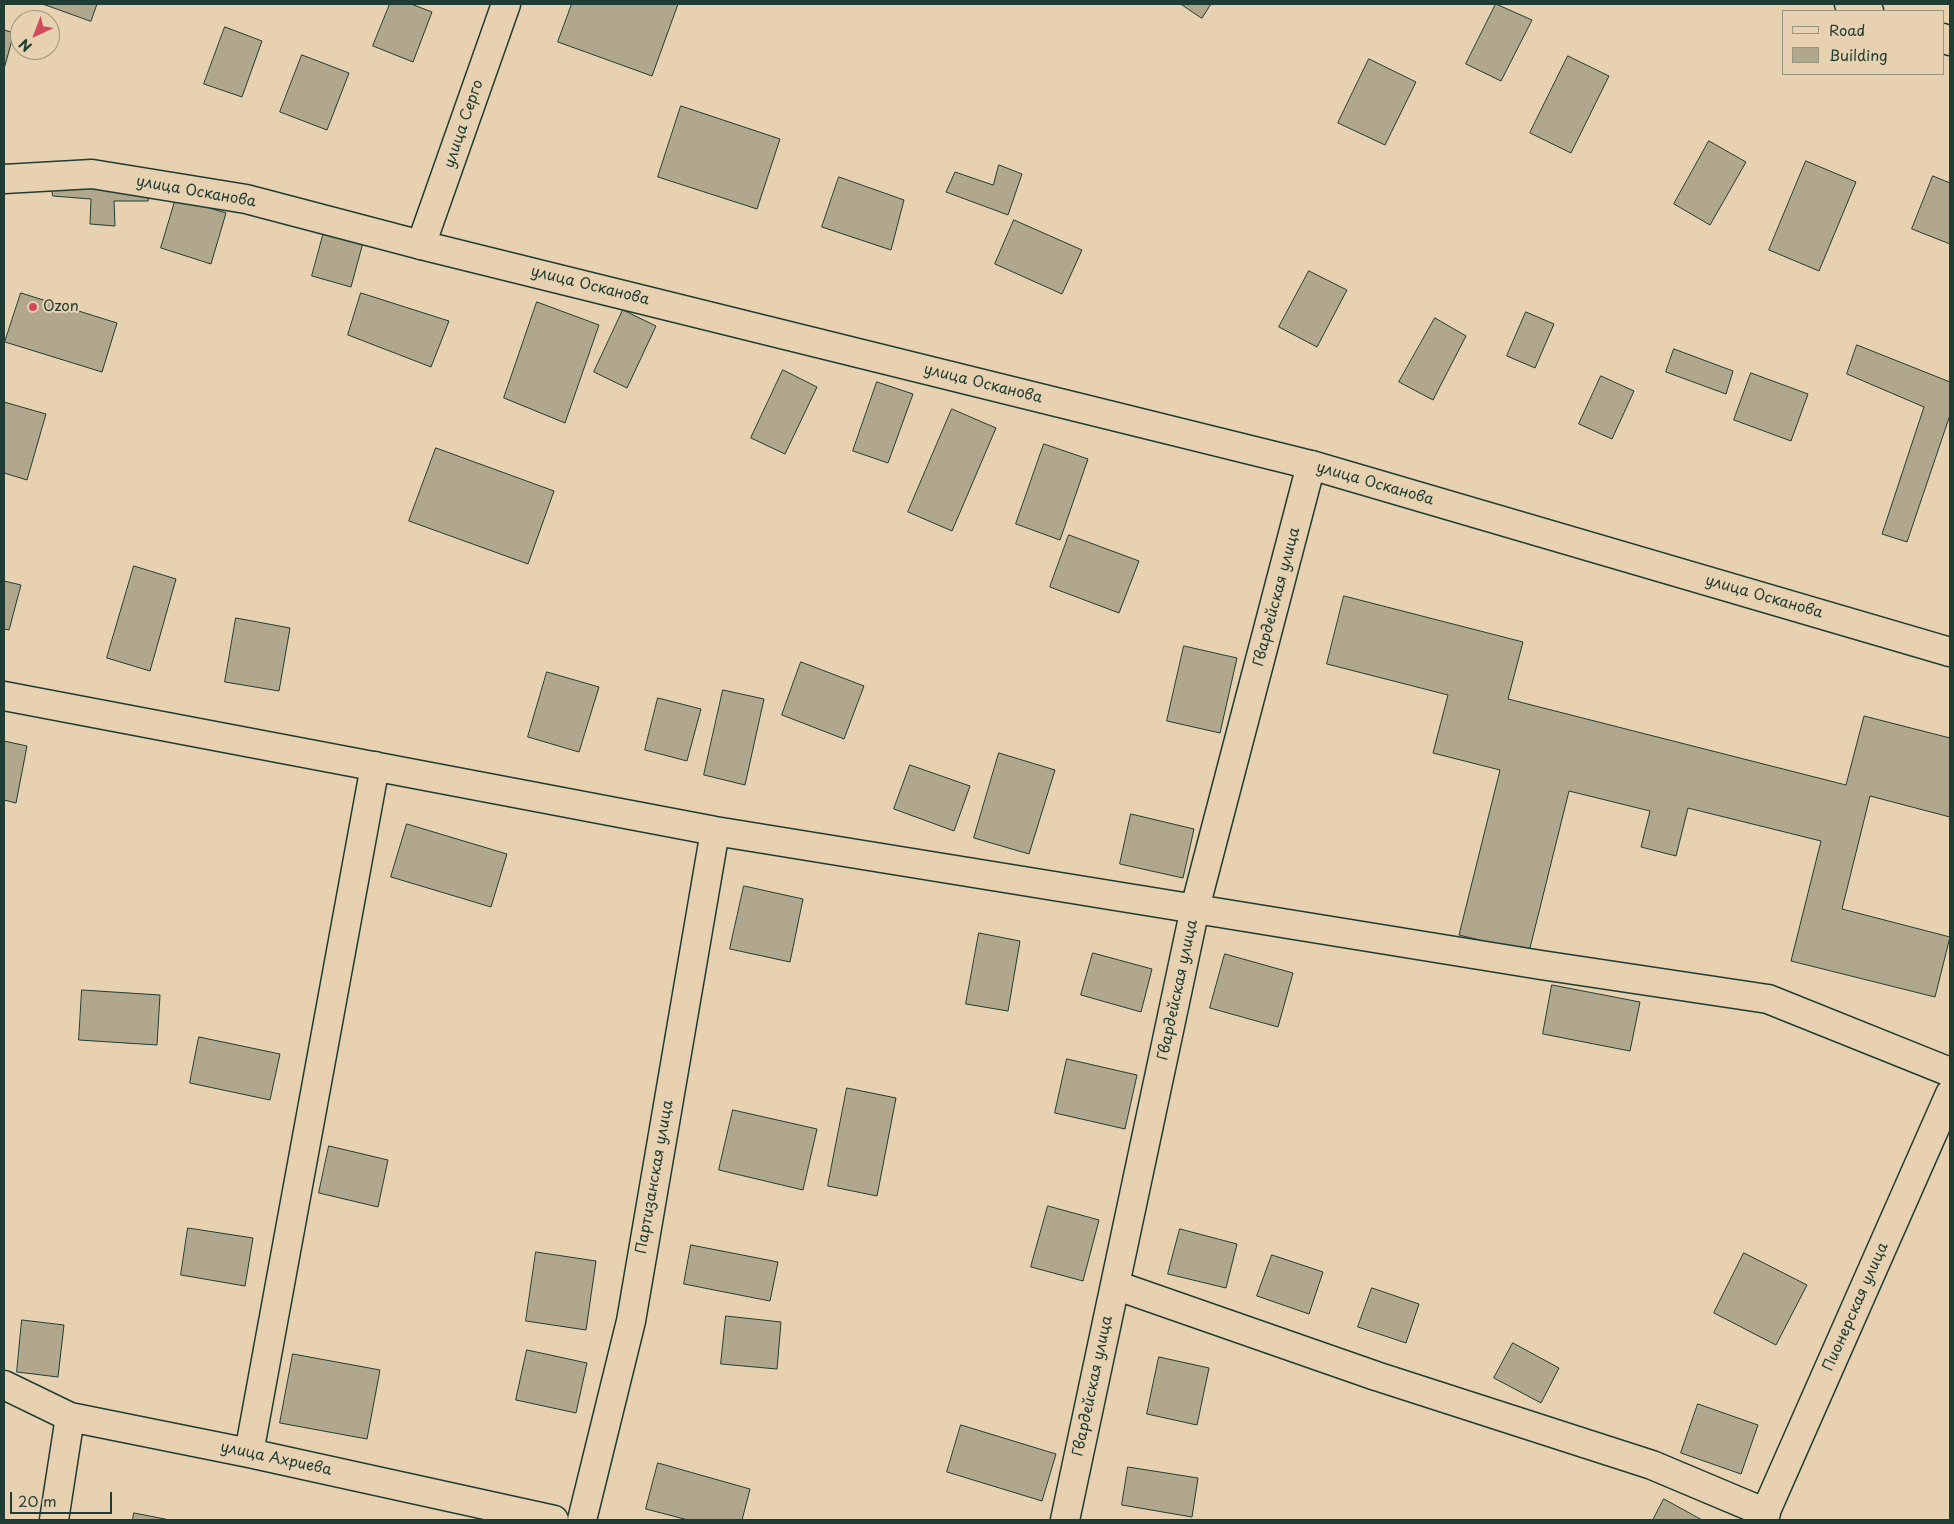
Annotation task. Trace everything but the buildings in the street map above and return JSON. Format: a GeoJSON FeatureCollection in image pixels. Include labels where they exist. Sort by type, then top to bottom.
{"type":"FeatureCollection","features":[{"type":"Feature","properties":{"kind":"street","name":"улица Серго"},"geometry":{"type":"LineString","coordinates":[[421,245],[506,4]]}},
{"type":"Feature","properties":{"kind":"street"},"geometry":{"type":"LineString","coordinates":[[1849,4],[1866,10]]}},
{"type":"Feature","properties":{"kind":"street","name":"улица Осканова"},"geometry":{"type":"LineString","coordinates":[[4,179],[92,174],[246,199],[421,245],[1311,465],[1950,652]]}},
{"type":"Feature","properties":{"kind":"street","name":"Гвардейская улица"},"geometry":{"type":"LineString","coordinates":[[1065,1520],[1195,908],[1311,465]]}},
{"type":"Feature","properties":{"kind":"street"},"geometry":{"type":"LineString","coordinates":[[4,696],[715,831],[1531,964],[1768,999],[1950,1072]]}},
{"type":"Feature","properties":{"kind":"street"},"geometry":{"type":"LineString","coordinates":[[250,1453],[375,766]]}},
{"type":"Feature","properties":{"kind":"street","name":"Партизанская улица"},"geometry":{"type":"LineString","coordinates":[[582,1520],[631,1321],[715,831]]}},
{"type":"Feature","properties":{"kind":"street","name":"Пионерская улица"},"geometry":{"type":"LineString","coordinates":[[1764,1516],[1950,1094]]}},
{"type":"Feature","properties":{"kind":"street"},"geometry":{"type":"LineString","coordinates":[[1115,1285],[1376,1376],[1652,1464],[1764,1516]]}},
{"type":"Feature","properties":{"kind":"street","name":"улица Ахриева"},"geometry":{"type":"LineString","coordinates":[[4,1385],[70,1418],[250,1453],[554,1520]]}},
{"type":"Feature","properties":{"kind":"street"},"geometry":{"type":"LineString","coordinates":[[54,1520],[70,1418]]}},
{"type":"Feature","properties":{"kind":"place","name":"Ozon"},"geometry":{"type":"Point","coordinates":[33,307]}}]}
